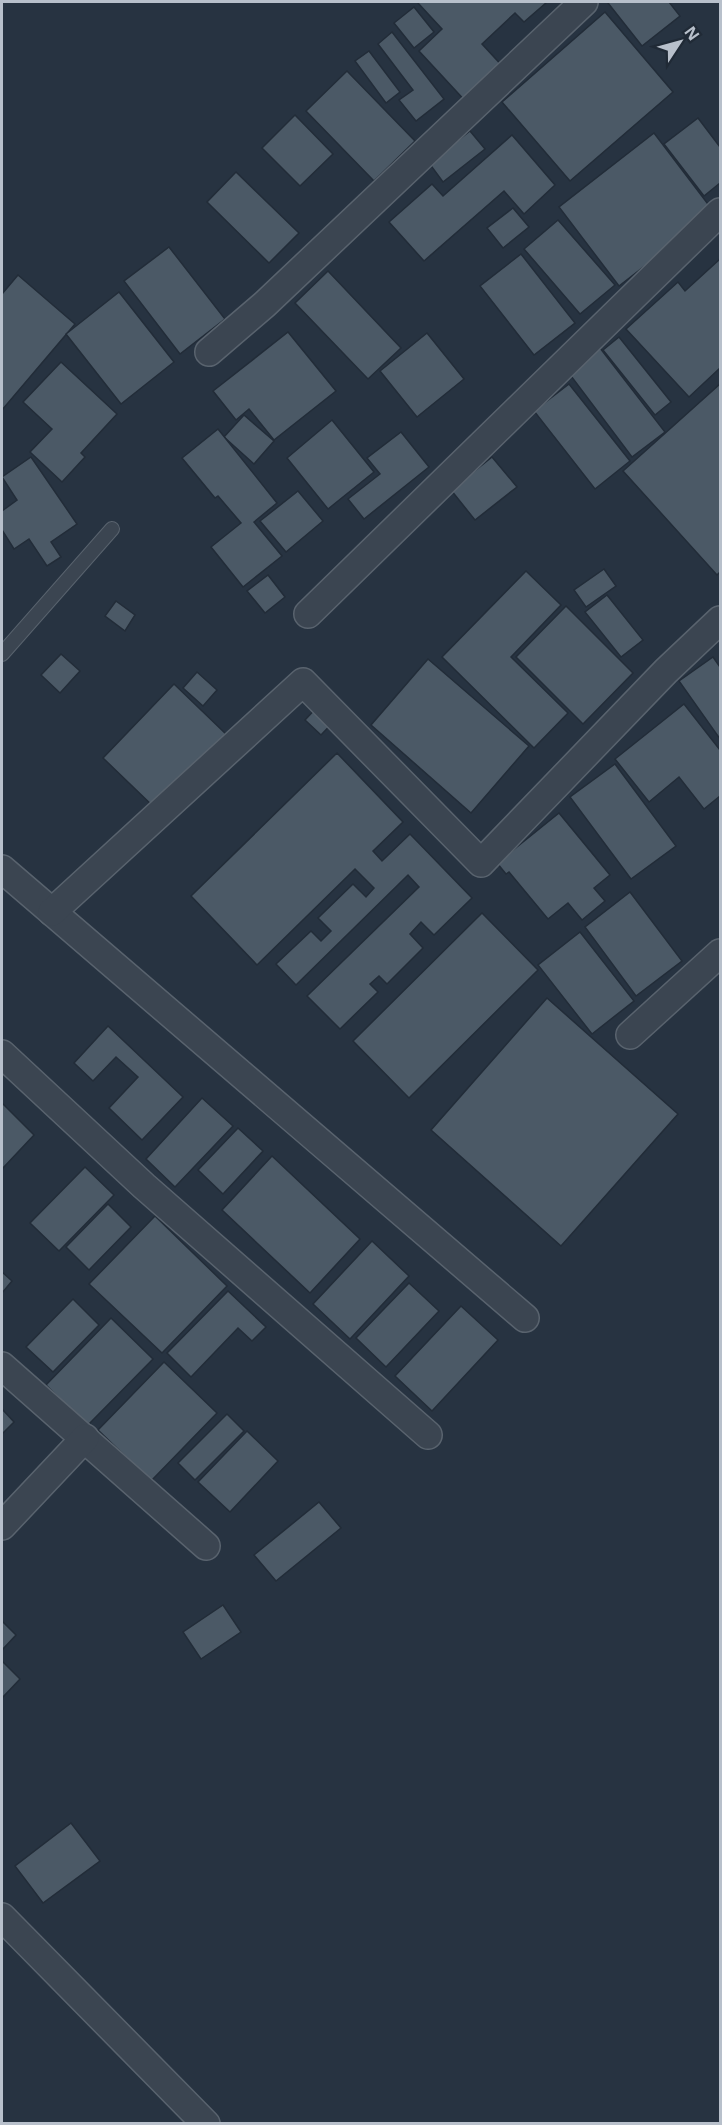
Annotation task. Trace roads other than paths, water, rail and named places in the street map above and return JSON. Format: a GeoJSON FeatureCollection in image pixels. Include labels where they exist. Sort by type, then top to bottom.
{"type":"FeatureCollection","features":[{"type":"Feature","properties":{"kind":"street"},"geometry":{"type":"LineString","coordinates":[[209,352],[265,304],[584,2]]}},
{"type":"Feature","properties":{"kind":"street"},"geometry":{"type":"LineString","coordinates":[[308,614],[720,212]]}},
{"type":"Feature","properties":{"kind":"street"},"geometry":{"type":"LineString","coordinates":[[52,912],[303,681],[481,863],[666,671],[720,620]]}},
{"type":"Feature","properties":{"kind":"street"},"geometry":{"type":"LineString","coordinates":[[2,869],[525,1318]]}},
{"type":"Feature","properties":{"kind":"street"},"geometry":{"type":"LineString","coordinates":[[630,1035],[720,953]]}},
{"type":"Feature","properties":{"kind":"street"},"geometry":{"type":"LineString","coordinates":[[2,1054],[144,1186],[428,1435]]}},
{"type":"Feature","properties":{"kind":"street"},"geometry":{"type":"LineString","coordinates":[[2,1366],[206,1546]]}},
{"type":"Feature","properties":{"kind":"street"},"geometry":{"type":"LineString","coordinates":[[2,1526],[85,1437]]}},
{"type":"Feature","properties":{"kind":"street"},"geometry":{"type":"LineString","coordinates":[[2,1917],[206,2124]]}},
{"type":"Feature","properties":{"kind":"lane"},"geometry":{"type":"LineString","coordinates":[[2,654],[112,529]]}}]}
